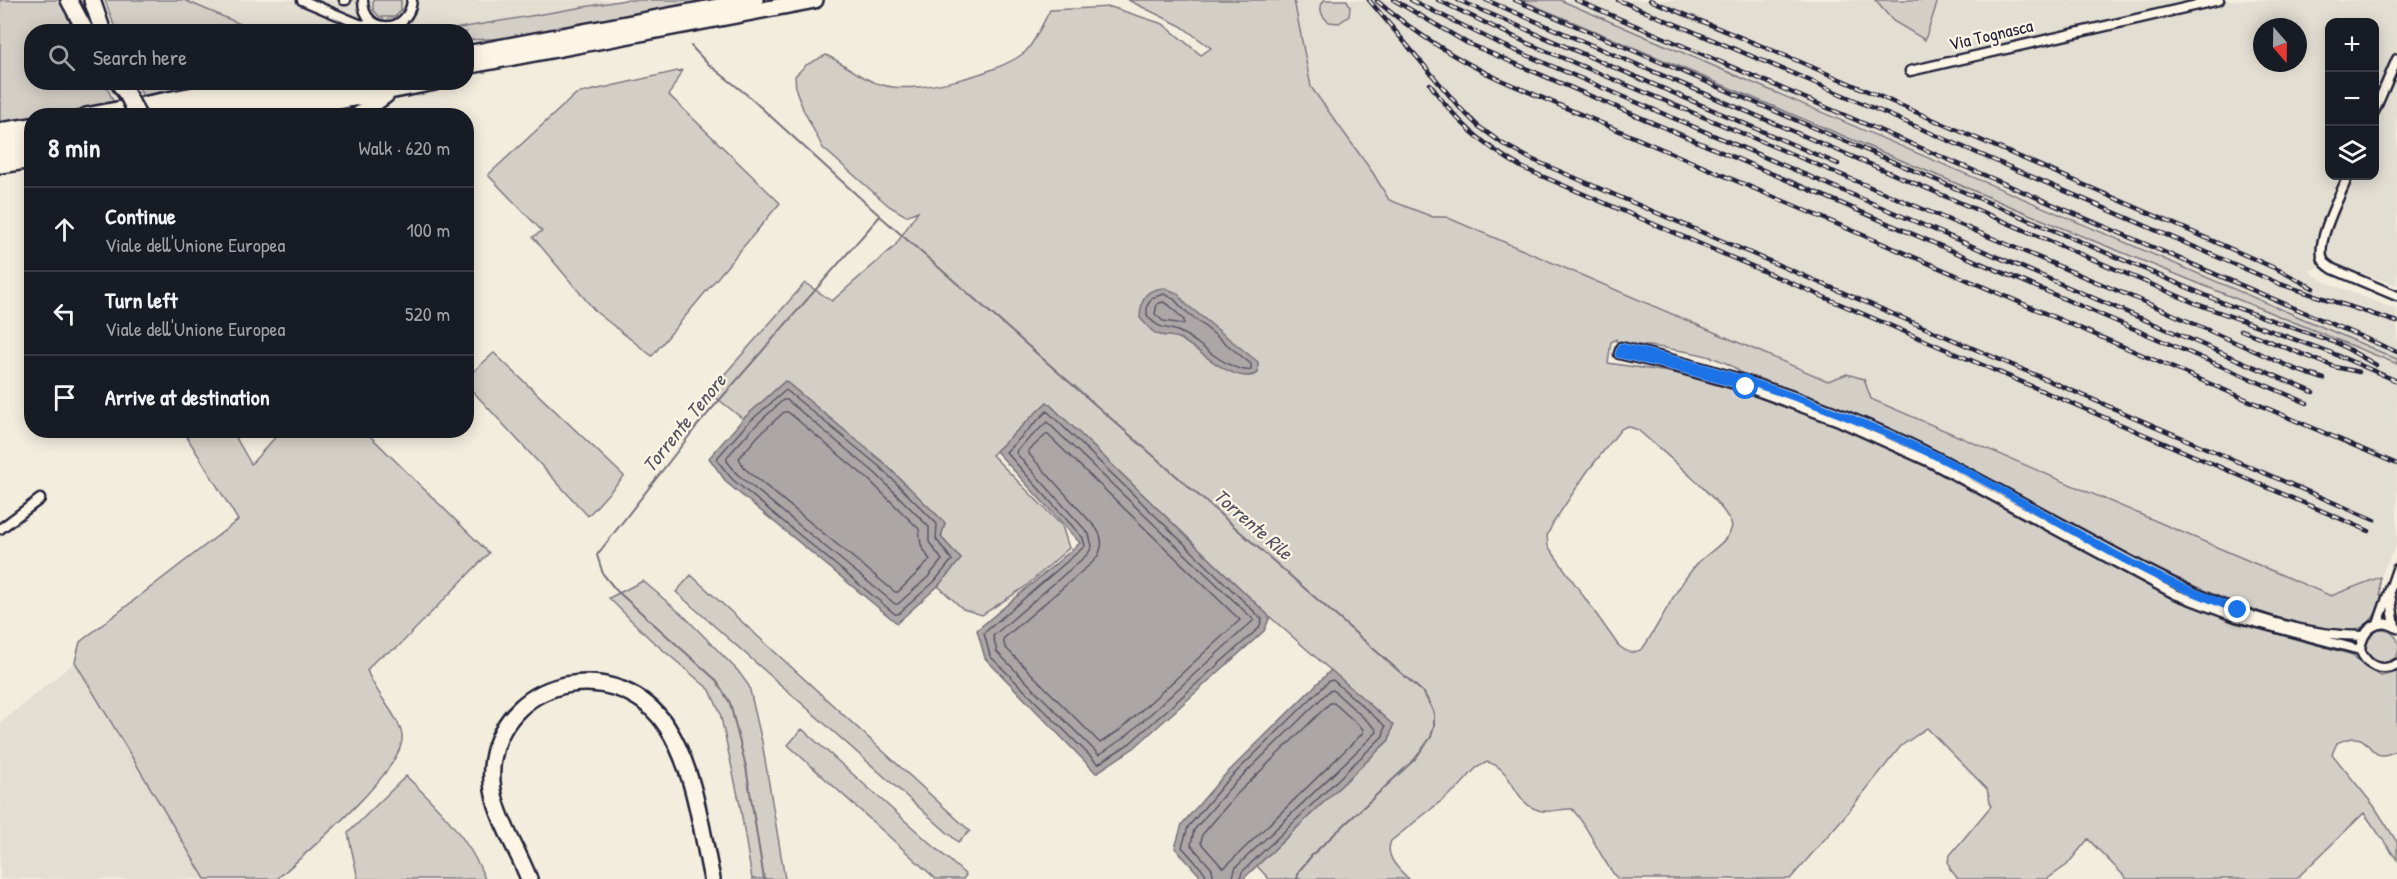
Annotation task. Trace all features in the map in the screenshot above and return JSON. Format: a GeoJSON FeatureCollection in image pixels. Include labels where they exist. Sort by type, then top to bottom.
{"type":"FeatureCollection","features":[{"type":"Feature","properties":{"kind":"highway"},"geometry":{"type":"LineString","coordinates":[[69,0],[82,24]]}},
{"type":"Feature","properties":{"kind":"highway"},"geometry":{"type":"LineString","coordinates":[[92,0],[100,24]]}},
{"type":"Feature","properties":{"kind":"highway"},"geometry":{"type":"LineString","coordinates":[[474,64],[529,48],[755,0]]}},
{"type":"Feature","properties":{"kind":"highway"},"geometry":{"type":"LineString","coordinates":[[474,53],[529,48],[815,0]]}},
{"type":"Feature","properties":{"kind":"highway"},"geometry":{"type":"LineString","coordinates":[[474,46],[529,48]]}},
{"type":"Feature","properties":{"kind":"highway"},"geometry":{"type":"LineString","coordinates":[[474,72],[529,48]]}},
{"type":"Feature","properties":{"kind":"highway"},"geometry":{"type":"LineString","coordinates":[[127,90],[136,108]]}},
{"type":"Feature","properties":{"kind":"highway"},"geometry":{"type":"LineString","coordinates":[[127,108],[219,90]]}},
{"type":"Feature","properties":{"kind":"highway"},"geometry":{"type":"LineString","coordinates":[[181,108],[275,90]]}},
{"type":"Feature","properties":{"kind":"highway"},"geometry":{"type":"LineString","coordinates":[[244,108],[337,90]]}},
{"type":"Feature","properties":{"kind":"highway"},"geometry":{"type":"LineString","coordinates":[[303,108],[394,90]]}},
{"type":"Feature","properties":{"kind":"highway"},"geometry":{"type":"LineString","coordinates":[[368,108],[394,90]]}},
{"type":"Feature","properties":{"kind":"highway"},"geometry":{"type":"LineString","coordinates":[[0,129],[24,125]]}},
{"type":"Feature","properties":{"kind":"highway"},"geometry":{"type":"LineString","coordinates":[[0,142],[24,138]]}},
{"type":"Feature","properties":{"kind":"highway"},"geometry":{"type":"LineString","coordinates":[[0,153],[24,148]]}},
{"type":"Feature","properties":{"kind":"highway"},"geometry":{"type":"LineString","coordinates":[[0,165],[24,160]]}},
{"type":"Feature","properties":{"kind":"highway"},"geometry":{"type":"LineString","coordinates":[[529,879],[499,814],[492,788],[492,760],[503,729],[523,705],[552,688],[576,683],[598,682],[624,689],[644,702],[667,726],[689,777],[712,879]]}},
{"type":"Feature","properties":{"kind":"street"},"geometry":{"type":"LineString","coordinates":[[302,0],[359,24]]}},
{"type":"Feature","properties":{"kind":"street"},"geometry":{"type":"LineString","coordinates":[[363,0],[363,8],[371,21],[376,24]]}},
{"type":"Feature","properties":{"kind":"street"},"geometry":{"type":"LineString","coordinates":[[398,24],[407,17],[411,10],[412,0]]}},
{"type":"Feature","properties":{"kind":"street","name":"Via Tognasca"},"geometry":{"type":"LineString","coordinates":[[1910,71],[2219,0]]}},
{"type":"Feature","properties":{"kind":"street"},"geometry":{"type":"LineString","coordinates":[[366,24],[371,21]]}},
{"type":"Feature","properties":{"kind":"street"},"geometry":{"type":"LineString","coordinates":[[2379,100],[2397,59]]}},
{"type":"Feature","properties":{"kind":"street"},"geometry":{"type":"LineString","coordinates":[[2346,180],[2322,241],[2322,257],[2334,269],[2397,296]]}},
{"type":"Feature","properties":{"kind":"street"},"geometry":{"type":"LineString","coordinates":[[2360,650],[2256,623],[2175,594],[1930,462],[1883,440],[1772,395],[1675,367],[1619,354],[1621,347],[1674,359],[1772,388],[1842,414],[1936,456],[2178,585],[2238,610],[2317,633],[2363,636]]}},
{"type":"Feature","properties":{"kind":"street"},"geometry":{"type":"LineString","coordinates":[[0,529],[40,499]]}},
{"type":"Feature","properties":{"kind":"street"},"geometry":{"type":"LineString","coordinates":[[2378,624],[2397,569]]}},
{"type":"Feature","properties":{"kind":"street"},"geometry":{"type":"LineString","coordinates":[[2390,592],[2396,627],[2378,624],[2367,630],[2360,650],[2368,663],[2376,668],[2383,669],[2397,664]]}},
{"type":"Feature","properties":{"kind":"shaded area"},"geometry":{"type":"Polygon","coordinates":[[[0,0],[62,0],[75,24],[24,24],[24,90],[108,90],[114,103],[89,108],[24,108],[24,120],[0,122],[0,0]]]}},
{"type":"Feature","properties":{"kind":"shaded area"},"geometry":{"type":"Polygon","coordinates":[[[105,0],[184,0],[241,24],[114,24],[105,0]]]}},
{"type":"Feature","properties":{"kind":"shaded area"},"geometry":{"type":"Polygon","coordinates":[[[184,0],[625,0],[474,26],[241,24],[184,0]]]}},
{"type":"Feature","properties":{"kind":"shaded area"},"geometry":{"type":"Polygon","coordinates":[[[373,0],[401,0],[401,10],[395,17],[380,17],[373,10],[373,0]]]}},
{"type":"Feature","properties":{"kind":"shaded area"},"geometry":{"type":"Polygon","coordinates":[[[625,0],[720,0],[510,38],[474,40],[474,26],[625,0]]]}},
{"type":"Feature","properties":{"kind":"shaded area"},"geometry":{"type":"Polygon","coordinates":[[[1128,0],[1294,0],[1311,87],[1373,173],[1389,200],[1433,217],[1446,217],[1828,381],[1847,374],[1864,379],[1871,399],[2331,596],[2380,577],[2380,595],[2383,596],[2377,612],[2361,628],[2340,632],[2297,623],[2241,605],[2194,586],[2102,541],[1968,467],[1879,424],[1741,373],[1730,365],[1700,354],[1617,342],[1616,339],[1611,342],[1608,363],[1682,374],[1783,405],[1861,435],[1970,488],[2170,596],[2229,620],[2353,655],[2364,667],[2381,676],[2397,672],[2397,750],[2386,755],[2379,755],[2359,738],[2350,738],[2337,743],[2332,754],[2374,806],[2397,842],[2397,860],[2364,813],[2296,879],[2127,879],[2088,839],[2067,865],[2047,879],[1958,879],[1950,869],[1948,861],[1950,855],[1991,806],[1987,789],[1927,728],[1901,746],[1790,879],[1618,879],[1605,862],[1585,825],[1572,809],[1546,811],[1530,806],[1523,800],[1503,771],[1487,762],[1476,768],[1460,786],[1391,841],[1389,852],[1391,857],[1409,879],[1269,879],[1257,866],[1389,740],[1393,725],[1270,617],[1047,402],[992,455],[1062,526],[1069,548],[1025,587],[982,615],[963,609],[938,586],[961,559],[941,537],[945,523],[884,463],[785,381],[743,419],[709,392],[805,283],[832,301],[895,246],[918,211],[906,216],[889,206],[823,148],[796,90],[795,76],[806,65],[826,55],[883,85],[915,87],[935,85],[976,75],[1012,61],[1027,50],[1050,10],[1111,7],[1163,24],[1201,55],[1211,48],[1181,26],[1128,0]],[[1627,426],[1621,429],[1587,472],[1553,523],[1547,536],[1548,546],[1618,645],[1633,652],[1643,648],[1689,573],[1723,542],[1732,526],[1727,515],[1705,490],[1638,430],[1627,426]]]}},
{"type":"Feature","properties":{"kind":"shaded area"},"geometry":{"type":"Polygon","coordinates":[[[1294,0],[1521,0],[2062,228],[2397,364],[2397,543],[2380,577],[2332,597],[1871,399],[1864,379],[1847,374],[1829,381],[1447,217],[1433,217],[1389,200],[1373,173],[1311,87],[1294,0]]]}},
{"type":"Feature","properties":{"kind":"shaded area"},"geometry":{"type":"Polygon","coordinates":[[[1324,0],[1347,0],[1350,7],[1349,16],[1339,23],[1329,22],[1321,12],[1324,0]]]}},
{"type":"Feature","properties":{"kind":"shaded area"},"geometry":{"type":"Polygon","coordinates":[[[1521,0],[1560,0],[2397,359],[2397,364],[2062,228],[1521,0]]]}},
{"type":"Feature","properties":{"kind":"shaded area"},"geometry":{"type":"Polygon","coordinates":[[[1560,0],[1875,0],[1893,21],[1925,40],[1938,0],[2397,0],[2397,285],[2330,263],[2309,271],[2323,281],[2397,310],[2397,359],[1560,0]]]}},
{"type":"Feature","properties":{"kind":"shaded area"},"geometry":{"type":"Polygon","coordinates":[[[1875,0],[1938,0],[1925,40],[1893,21],[1875,0]]]}},
{"type":"Feature","properties":{"kind":"shaded area"},"geometry":{"type":"Polygon","coordinates":[[[682,70],[669,95],[780,203],[652,356],[596,312],[533,237],[542,231],[488,175],[576,94],[682,70]]]}},
{"type":"Feature","properties":{"kind":"shaded area"},"geometry":{"type":"Polygon","coordinates":[[[140,90],[184,90],[143,97],[140,90]]]}},
{"type":"Feature","properties":{"kind":"shaded area"},"geometry":{"type":"Polygon","coordinates":[[[494,353],[624,476],[588,516],[474,393],[474,371],[494,353]]]}},
{"type":"Feature","properties":{"kind":"shaded area"},"geometry":{"type":"Polygon","coordinates":[[[187,438],[236,438],[251,464],[275,438],[372,438],[489,553],[397,648],[378,657],[367,670],[400,728],[402,735],[399,750],[372,789],[277,879],[205,879],[75,662],[80,642],[238,520],[187,438]]]}},
{"type":"Feature","properties":{"kind":"shaded area"},"geometry":{"type":"Polygon","coordinates":[[[691,575],[970,831],[958,842],[676,592],[691,575]]]}},
{"type":"Feature","properties":{"kind":"shaded area"},"geometry":{"type":"Polygon","coordinates":[[[643,581],[686,618],[738,671],[749,686],[762,742],[785,879],[752,879],[740,805],[720,713],[710,690],[649,638],[609,598],[643,581]]]}},
{"type":"Feature","properties":{"kind":"shaded area"},"geometry":{"type":"Polygon","coordinates":[[[2382,630],[2394,635],[2398,640],[2398,654],[2394,659],[2382,664],[2370,659],[2365,647],[2370,635],[2382,630]]]}},
{"type":"Feature","properties":{"kind":"shaded area"},"geometry":{"type":"Polygon","coordinates":[[[75,662],[205,879],[0,879],[0,723],[75,662]]]}},
{"type":"Feature","properties":{"kind":"shaded area"},"geometry":{"type":"Polygon","coordinates":[[[802,729],[966,875],[963,879],[936,879],[788,745],[802,729]]]}},
{"type":"Feature","properties":{"kind":"shaded area"},"geometry":{"type":"Polygon","coordinates":[[[406,776],[461,836],[479,864],[485,879],[358,879],[348,833],[406,776]]]}},
{"type":"Feature","properties":{"kind":"water"},"geometry":{"type":"Polygon","coordinates":[[[1165,288],[1177,293],[1186,304],[1258,362],[1258,373],[1249,376],[1229,371],[1180,339],[1157,334],[1150,329],[1140,318],[1141,305],[1145,296],[1152,290],[1165,288]]]}},
{"type":"Feature","properties":{"kind":"water"},"geometry":{"type":"Polygon","coordinates":[[[785,381],[884,463],[945,523],[941,537],[961,559],[938,586],[897,623],[727,483],[709,458],[743,419],[785,381]]]}},
{"type":"Feature","properties":{"kind":"water"},"geometry":{"type":"Polygon","coordinates":[[[1047,402],[1270,617],[1264,631],[1134,748],[1096,773],[985,658],[977,630],[1080,543],[996,451],[1047,402]]]}},
{"type":"Feature","properties":{"kind":"water"},"geometry":{"type":"Polygon","coordinates":[[[1331,670],[1393,725],[1389,740],[1243,879],[1203,879],[1175,848],[1182,824],[1220,780],[1331,670]]]}},
{"type":"Feature","properties":{"kind":"waterway","name":"Torrente Rile"},"geometry":{"type":"LineString","coordinates":[[691,46],[707,63],[746,94],[880,216],[1424,693],[1434,713],[1431,737],[1415,759],[1313,854],[1299,871],[1297,879]]}},
{"type":"Feature","properties":{"kind":"waterway","name":"Torrente Tenore"},"geometry":{"type":"LineString","coordinates":[[764,879],[746,767],[730,703],[716,680],[616,590],[603,574],[597,555],[696,427],[880,216]]}},
{"type":"Feature","properties":{"kind":"railway"},"geometry":{"type":"LineString","coordinates":[[1369,0],[1460,108],[1478,126],[1503,144],[1531,159],[2374,520]]}},
{"type":"Feature","properties":{"kind":"railway"},"geometry":{"type":"LineString","coordinates":[[1394,0],[1467,43],[2307,403]]}},
{"type":"Feature","properties":{"kind":"railway"},"geometry":{"type":"LineString","coordinates":[[1411,0],[1498,43],[2313,392]]}},
{"type":"Feature","properties":{"kind":"railway"},"geometry":{"type":"LineString","coordinates":[[1438,0],[1527,43],[2161,309],[2297,370],[2324,379]]}},
{"type":"Feature","properties":{"kind":"railway"},"geometry":{"type":"LineString","coordinates":[[1458,0],[1838,164]]}},
{"type":"Feature","properties":{"kind":"railway"},"geometry":{"type":"LineString","coordinates":[[1486,0],[2197,304],[2332,353],[2397,381]]}},
{"type":"Feature","properties":{"kind":"railway"},"geometry":{"type":"LineString","coordinates":[[1515,0],[2226,304],[2339,344],[2376,365]]}},
{"type":"Feature","properties":{"kind":"railway"},"geometry":{"type":"LineString","coordinates":[[1576,0],[2397,352]]}},
{"type":"Feature","properties":{"kind":"railway"},"geometry":{"type":"LineString","coordinates":[[1618,0],[2280,284],[2397,322]]}},
{"type":"Feature","properties":{"kind":"railway"},"geometry":{"type":"LineString","coordinates":[[1650,0],[1798,61],[2172,223],[2279,270],[2313,288]]}},
{"type":"Feature","properties":{"kind":"railway"},"geometry":{"type":"LineString","coordinates":[[1377,1],[1437,46],[1503,81],[2397,464]]}},
{"type":"Feature","properties":{"kind":"railway"},"geometry":{"type":"LineString","coordinates":[[1430,84],[1460,121],[1483,142],[1523,168],[2369,531]]}},
{"type":"Feature","properties":{"kind":"railway"},"geometry":{"type":"LineString","coordinates":[[2241,330],[2335,367],[2359,372]]}},
{"type":"Feature","properties":{"kind":"route"},"geometry":{"type":"LineString","coordinates":[[1746,387],[1619,354],[1621,347],[1674,359],[1772,388],[1887,433],[1936,456],[2178,585],[2238,610]]}}]}
